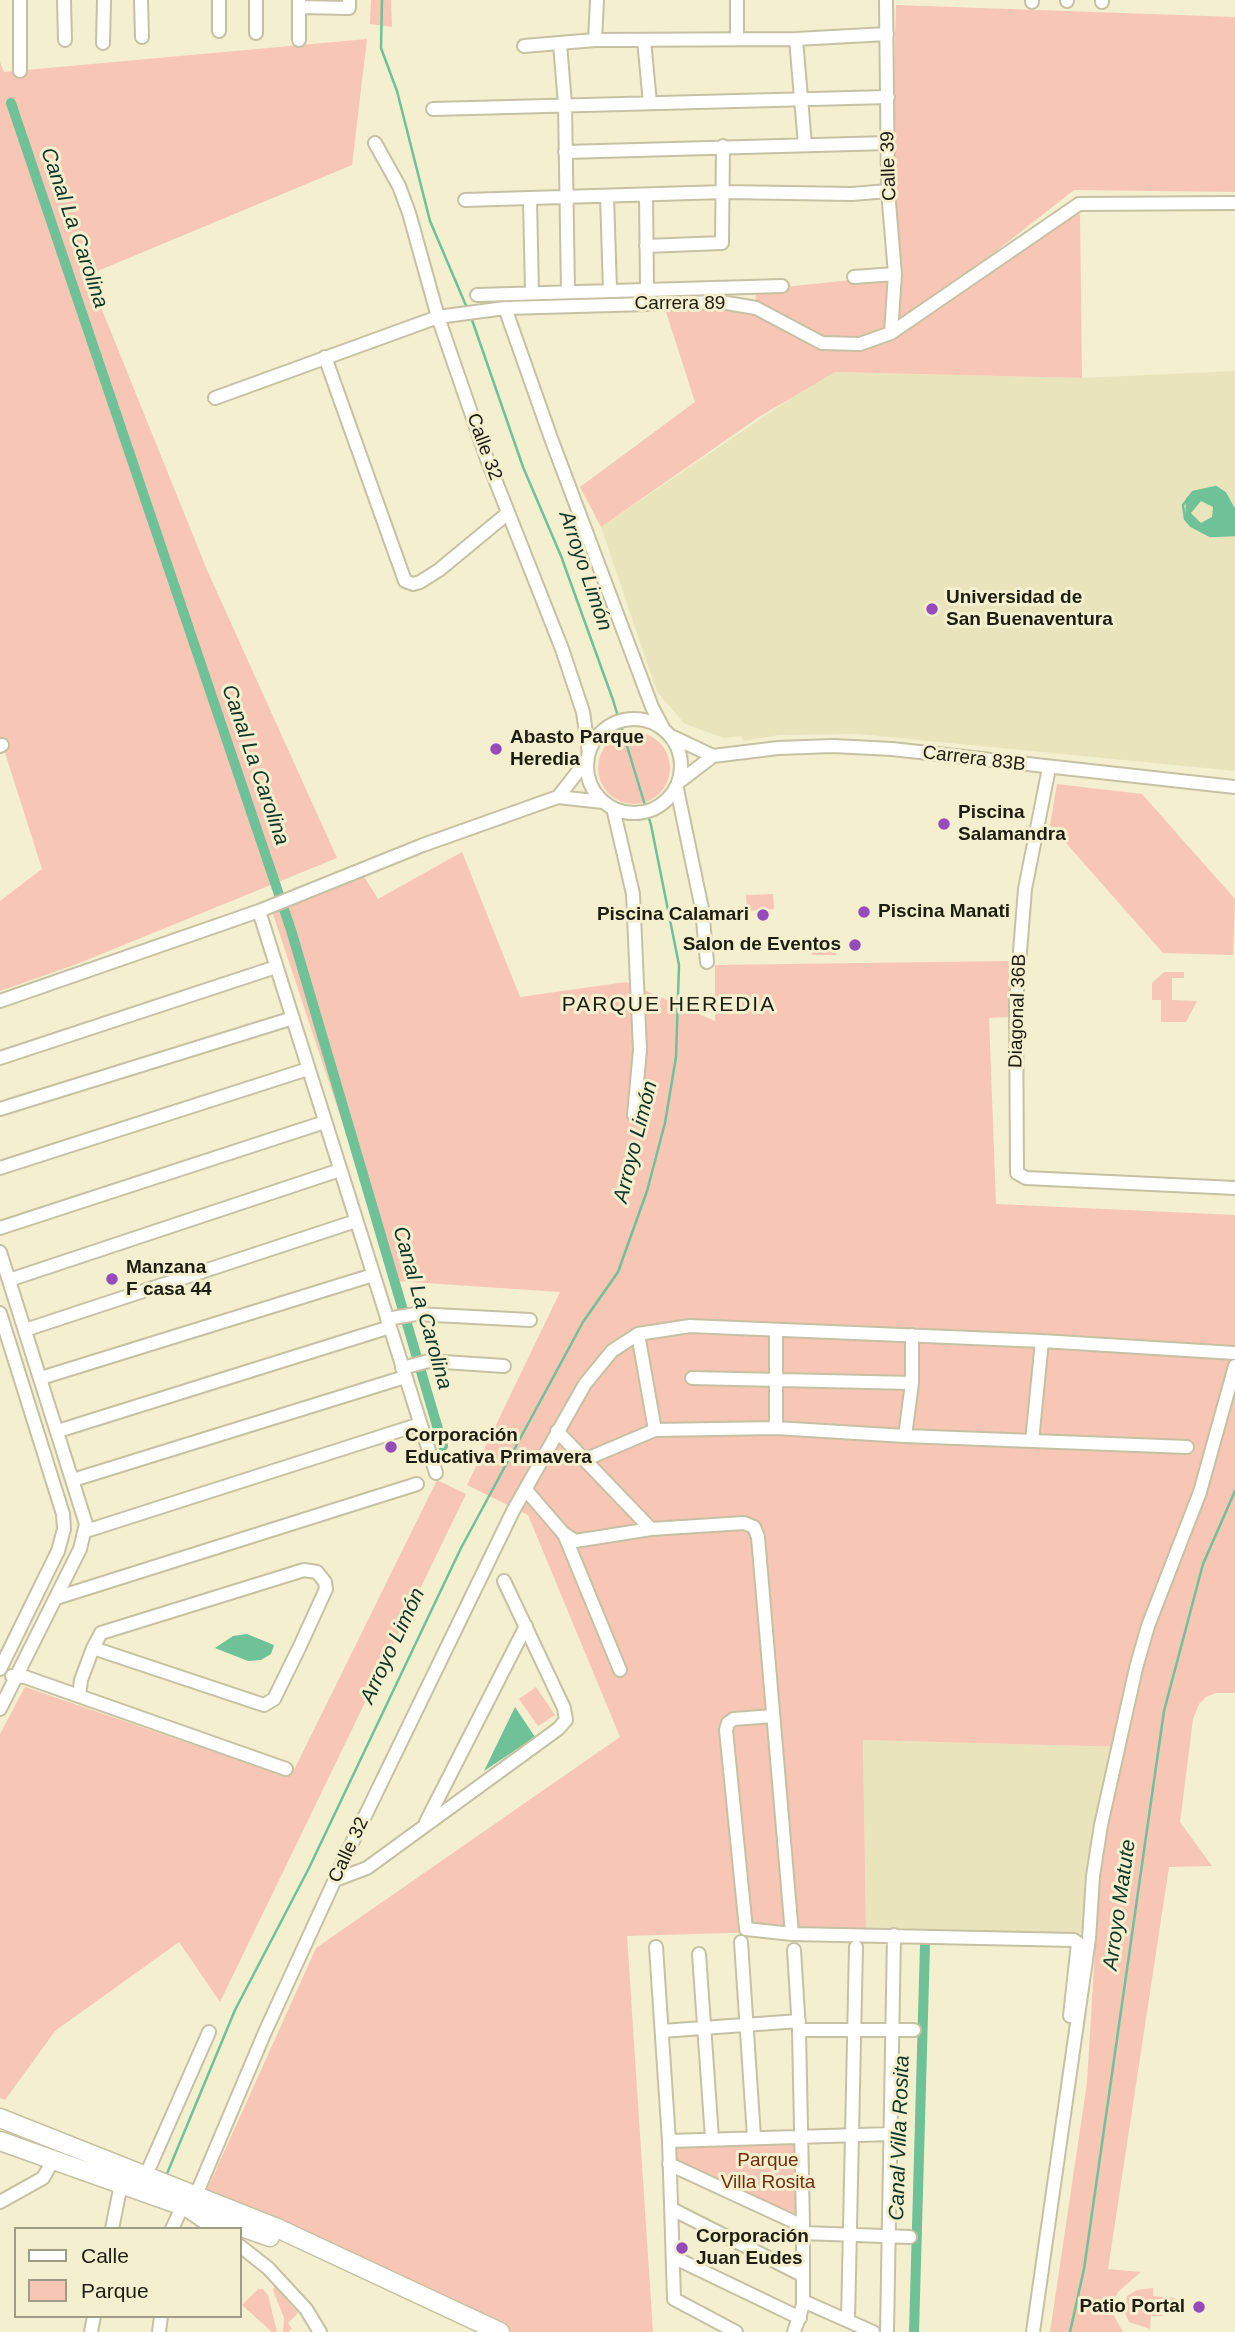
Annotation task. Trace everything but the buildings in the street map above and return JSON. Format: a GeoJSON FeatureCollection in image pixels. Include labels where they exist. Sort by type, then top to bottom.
{"type":"FeatureCollection","features":[{"type":"Feature","properties":{"kind":"highway"},"geometry":{"type":"LineString","coordinates":[[0,2118],[177,2199],[271,2237],[473,2332]]}},
{"type":"Feature","properties":{"kind":"highway"},"geometry":{"type":"LineString","coordinates":[[0,2141],[121,2184],[142,2183]]}},
{"type":"Feature","properties":{"kind":"highway"},"geometry":{"type":"LineString","coordinates":[[177,2199],[196,2195],[275,2227],[500,2332]]}},
{"type":"Feature","properties":{"kind":"street"},"geometry":{"type":"LineString","coordinates":[[20,0],[20,71]]}},
{"type":"Feature","properties":{"kind":"street"},"geometry":{"type":"LineString","coordinates":[[64,0],[65,40]]}},
{"type":"Feature","properties":{"kind":"street"},"geometry":{"type":"LineString","coordinates":[[103,43],[104,0]]}},
{"type":"Feature","properties":{"kind":"street"},"geometry":{"type":"LineString","coordinates":[[141,0],[142,37]]}},
{"type":"Feature","properties":{"kind":"street"},"geometry":{"type":"LineString","coordinates":[[219,0],[219,31]]}},
{"type":"Feature","properties":{"kind":"street"},"geometry":{"type":"LineString","coordinates":[[256,0],[256,33]]}},
{"type":"Feature","properties":{"kind":"street"},"geometry":{"type":"LineString","coordinates":[[299,40],[299,4],[349,8],[349,0]]}},
{"type":"Feature","properties":{"kind":"street"},"geometry":{"type":"LineString","coordinates":[[595,40],[597,0]]}},
{"type":"Feature","properties":{"kind":"street"},"geometry":{"type":"LineString","coordinates":[[737,0],[737,38]]}},
{"type":"Feature","properties":{"kind":"street","name":"Calle 39"},"geometry":{"type":"LineString","coordinates":[[886,0],[888,191],[895,274],[891,332]]}},
{"type":"Feature","properties":{"kind":"street"},"geometry":{"type":"LineString","coordinates":[[524,46],[595,40],[796,39],[887,34]]}},
{"type":"Feature","properties":{"kind":"street"},"geometry":{"type":"LineString","coordinates":[[796,39],[805,145]]}},
{"type":"Feature","properties":{"kind":"street"},"geometry":{"type":"LineString","coordinates":[[644,40],[650,103]]}},
{"type":"Feature","properties":{"kind":"street"},"geometry":{"type":"LineString","coordinates":[[560,44],[565,104],[568,291]]}},
{"type":"Feature","properties":{"kind":"street"},"geometry":{"type":"LineString","coordinates":[[433,109],[888,97]]}},
{"type":"Feature","properties":{"kind":"street","name":"Calle 32"},"geometry":{"type":"LineString","coordinates":[[375,143],[399,186],[409,213],[508,513],[562,649],[583,712],[588,757]]}},
{"type":"Feature","properties":{"kind":"street"},"geometry":{"type":"LineString","coordinates":[[565,152],[888,143]]}},
{"type":"Feature","properties":{"kind":"street"},"geometry":{"type":"LineString","coordinates":[[646,246],[722,243],[723,146]]}},
{"type":"Feature","properties":{"kind":"street"},"geometry":{"type":"LineString","coordinates":[[465,200],[724,192],[852,194],[888,191]]}},
{"type":"Feature","properties":{"kind":"street"},"geometry":{"type":"LineString","coordinates":[[607,195],[610,290]]}},
{"type":"Feature","properties":{"kind":"street"},"geometry":{"type":"LineString","coordinates":[[646,195],[647,288]]}},
{"type":"Feature","properties":{"kind":"street"},"geometry":{"type":"LineString","coordinates":[[530,199],[532,293]]}},
{"type":"Feature","properties":{"kind":"street","name":"Carrera 89"},"geometry":{"type":"LineString","coordinates":[[215,398],[442,316],[500,308],[721,302],[756,308],[822,344],[860,344],[891,332],[1079,204],[1235,203]]}},
{"type":"Feature","properties":{"kind":"street"},"geometry":{"type":"LineString","coordinates":[[853,277],[895,274]]}},
{"type":"Feature","properties":{"kind":"street"},"geometry":{"type":"LineString","coordinates":[[477,295],[782,286]]}},
{"type":"Feature","properties":{"kind":"street"},"geometry":{"type":"LineString","coordinates":[[500,308],[667,732],[681,758],[678,785],[702,909],[707,962]]}},
{"type":"Feature","properties":{"kind":"street"},"geometry":{"type":"LineString","coordinates":[[326,357],[405,581],[413,584],[439,570],[508,513]]}},
{"type":"Feature","properties":{"kind":"street"},"geometry":{"type":"LineString","coordinates":[[558,797],[588,757],[593,743],[608,726],[636,718],[713,757]]}},
{"type":"Feature","properties":{"kind":"street","name":"Carrera 83B"},"geometry":{"type":"LineString","coordinates":[[678,785],[713,757],[778,748],[833,746],[892,749],[1235,787]]}},
{"type":"Feature","properties":{"kind":"street"},"geometry":{"type":"LineString","coordinates":[[588,757],[590,783],[608,805],[633,894],[640,1050],[634,1115]]}},
{"type":"Feature","properties":{"kind":"street","name":"Diagonal 36B"},"geometry":{"type":"LineString","coordinates":[[1049,768],[1025,889],[1016,1002],[1017,1173],[1026,1178],[1235,1188]]}},
{"type":"Feature","properties":{"kind":"street"},"geometry":{"type":"LineString","coordinates":[[0,1001],[264,909],[423,845],[558,797],[608,805],[635,814],[647,812],[667,801],[678,785]]}},
{"type":"Feature","properties":{"kind":"street"},"geometry":{"type":"LineString","coordinates":[[264,909],[276,967],[373,1275],[408,1370],[420,1424],[436,1473]]}},
{"type":"Feature","properties":{"kind":"street"},"geometry":{"type":"LineString","coordinates":[[0,1058],[276,967]]}},
{"type":"Feature","properties":{"kind":"street"},"geometry":{"type":"LineString","coordinates":[[0,1109],[292,1018]]}},
{"type":"Feature","properties":{"kind":"street"},"geometry":{"type":"LineString","coordinates":[[0,1168],[308,1069]]}},
{"type":"Feature","properties":{"kind":"street"},"geometry":{"type":"LineString","coordinates":[[0,1228],[325,1122]]}},
{"type":"Feature","properties":{"kind":"street"},"geometry":{"type":"LineString","coordinates":[[9,1280],[340,1170]]}},
{"type":"Feature","properties":{"kind":"street"},"geometry":{"type":"LineString","coordinates":[[25,1330],[356,1221]]}},
{"type":"Feature","properties":{"kind":"street"},"geometry":{"type":"LineString","coordinates":[[0,1252],[86,1519],[86,1531],[56,1598],[0,1709]]}},
{"type":"Feature","properties":{"kind":"street"},"geometry":{"type":"LineString","coordinates":[[41,1378],[373,1275]]}},
{"type":"Feature","properties":{"kind":"street"},"geometry":{"type":"LineString","coordinates":[[0,1313],[63,1514],[64,1535],[0,1668]]}},
{"type":"Feature","properties":{"kind":"street"},"geometry":{"type":"LineString","coordinates":[[58,1431],[416,1314],[530,1320]]}},
{"type":"Feature","properties":{"kind":"street"},"geometry":{"type":"LineString","coordinates":[[655,1430],[638,1334],[690,1326],[1042,1341],[1235,1353]]}},
{"type":"Feature","properties":{"kind":"street"},"geometry":{"type":"LineString","coordinates":[[776,1330],[776,1428]]}},
{"type":"Feature","properties":{"kind":"street","name":"Calle 32"},"geometry":{"type":"LineString","coordinates":[[196,2195],[265,2032],[335,1880],[513,1511],[585,1384],[611,1351],[638,1334]]}},
{"type":"Feature","properties":{"kind":"street"},"geometry":{"type":"LineString","coordinates":[[905,1436],[912,1383],[912,1335]]}},
{"type":"Feature","properties":{"kind":"street"},"geometry":{"type":"LineString","coordinates":[[1032,1441],[1042,1341]]}},
{"type":"Feature","properties":{"kind":"street"},"geometry":{"type":"LineString","coordinates":[[73,1480],[429,1361],[504,1366]]}},
{"type":"Feature","properties":{"kind":"street"},"geometry":{"type":"LineString","coordinates":[[1033,2332],[1070,2078],[1091,1919],[1095,1863],[1128,1700],[1148,1626],[1200,1492],[1235,1366]]}},
{"type":"Feature","properties":{"kind":"street"},"geometry":{"type":"LineString","coordinates":[[692,1378],[912,1383]]}},
{"type":"Feature","properties":{"kind":"street"},"geometry":{"type":"LineString","coordinates":[[30,1407],[48,1401]]}},
{"type":"Feature","properties":{"kind":"street"},"geometry":{"type":"LineString","coordinates":[[86,1531],[420,1424]]}},
{"type":"Feature","properties":{"kind":"street"},"geometry":{"type":"LineString","coordinates":[[584,1460],[655,1430],[776,1428],[1187,1447]]}},
{"type":"Feature","properties":{"kind":"street"},"geometry":{"type":"LineString","coordinates":[[556,1431],[651,1529]]}},
{"type":"Feature","properties":{"kind":"street"},"geometry":{"type":"LineString","coordinates":[[56,1598],[418,1484]]}},
{"type":"Feature","properties":{"kind":"street"},"geometry":{"type":"LineString","coordinates":[[526,1490],[563,1533],[575,1541],[651,1529],[744,1523],[754,1527],[758,1537],[792,1934]]}},
{"type":"Feature","properties":{"kind":"street"},"geometry":{"type":"LineString","coordinates":[[563,1533],[620,1670]]}},
{"type":"Feature","properties":{"kind":"street"},"geometry":{"type":"LineString","coordinates":[[79,1696],[81,1680],[93,1648],[101,1633],[304,1570],[317,1572],[325,1582],[326,1589],[295,1657],[274,1699],[264,1705],[93,1648]]}},
{"type":"Feature","properties":{"kind":"street"},"geometry":{"type":"LineString","coordinates":[[335,1880],[368,1868],[558,1729],[566,1720],[564,1709],[504,1581]]}},
{"type":"Feature","properties":{"kind":"street"},"geometry":{"type":"LineString","coordinates":[[424,1825],[526,1626]]}},
{"type":"Feature","properties":{"kind":"street"},"geometry":{"type":"LineString","coordinates":[[0,1675],[18,1675],[286,1769]]}},
{"type":"Feature","properties":{"kind":"street"},"geometry":{"type":"LineString","coordinates":[[772,1716],[734,1719],[728,1723],[730,1785],[743,1922],[746,1929],[752,1932],[792,1934],[1074,1940],[1078,1943],[1065,2067],[1070,2078]]}},
{"type":"Feature","properties":{"kind":"street"},"geometry":{"type":"LineString","coordinates":[[887,2332],[894,1935]]}},
{"type":"Feature","properties":{"kind":"street"},"geometry":{"type":"LineString","coordinates":[[741,1942],[754,2137]]}},
{"type":"Feature","properties":{"kind":"street"},"geometry":{"type":"LineString","coordinates":[[656,1947],[676,2301],[736,2332]]}},
{"type":"Feature","properties":{"kind":"street"},"geometry":{"type":"LineString","coordinates":[[848,2321],[856,1947]]}},
{"type":"Feature","properties":{"kind":"street"},"geometry":{"type":"LineString","coordinates":[[794,1950],[803,2137],[803,2301],[800,2319],[794,2332]]}},
{"type":"Feature","properties":{"kind":"street"},"geometry":{"type":"LineString","coordinates":[[699,1954],[712,2138]]}},
{"type":"Feature","properties":{"kind":"street"},"geometry":{"type":"LineString","coordinates":[[662,2031],[746,2025],[914,2030]]}},
{"type":"Feature","properties":{"kind":"street"},"geometry":{"type":"LineString","coordinates":[[142,2183],[209,2032]]}},
{"type":"Feature","properties":{"kind":"street"},"geometry":{"type":"LineString","coordinates":[[669,2141],[891,2134]]}},
{"type":"Feature","properties":{"kind":"street"},"geometry":{"type":"LineString","coordinates":[[0,2202],[43,2178],[54,2159]]}},
{"type":"Feature","properties":{"kind":"street"},"geometry":{"type":"LineString","coordinates":[[669,2164],[803,2229],[848,2235],[910,2237]]}},
{"type":"Feature","properties":{"kind":"street"},"geometry":{"type":"LineString","coordinates":[[112,2227],[121,2184]]}},
{"type":"Feature","properties":{"kind":"street"},"geometry":{"type":"LineString","coordinates":[[172,2227],[177,2199],[212,2227]]}},
{"type":"Feature","properties":{"kind":"street"},"geometry":{"type":"LineString","coordinates":[[672,2209],[802,2276]]}},
{"type":"Feature","properties":{"kind":"street"},"geometry":{"type":"LineString","coordinates":[[259,2259],[259,2244],[271,2237]]}},
{"type":"Feature","properties":{"kind":"street"},"geometry":{"type":"LineString","coordinates":[[242,2247],[259,2259],[306,2309],[320,2332]]}},
{"type":"Feature","properties":{"kind":"street"},"geometry":{"type":"LineString","coordinates":[[673,2257],[800,2319]]}},
{"type":"Feature","properties":{"kind":"street"},"geometry":{"type":"LineString","coordinates":[[803,2301],[873,2332]]}},
{"type":"Feature","properties":{"kind":"shaded area","name":"Universidad de San Buenaventura"},"geometry":{"type":"Polygon","coordinates":[[[1235,371],[1235,771],[858,734],[779,735],[744,741],[741,736],[724,738],[685,724],[657,692],[601,527],[812,384],[835,372],[1082,378],[1235,371]]]}},
{"type":"Feature","properties":{"kind":"shaded area"},"geometry":{"type":"Polygon","coordinates":[[[1216,487],[1225,493],[1235,511],[1235,535],[1210,536],[1191,526],[1185,519],[1186,498],[1193,492],[1216,487]],[[1201,501],[1191,513],[1201,523],[1212,517],[1213,507],[1201,501]]]}},
{"type":"Feature","properties":{"kind":"shaded area"},"geometry":{"type":"Polygon","coordinates":[[[247,1634],[274,1645],[271,1654],[261,1660],[248,1661],[215,1648],[233,1636],[247,1634]]]}},
{"type":"Feature","properties":{"kind":"shaded area"},"geometry":{"type":"Polygon","coordinates":[[[515,1707],[535,1737],[484,1771],[515,1707]]]}},
{"type":"Feature","properties":{"kind":"shaded area"},"geometry":{"type":"Polygon","coordinates":[[[863,1740],[1125,1747],[1097,1853],[1096,1933],[866,1929],[863,1740]]]}},
{"type":"Feature","properties":{"kind":"green space"},"geometry":{"type":"Polygon","coordinates":[[[371,0],[391,0],[392,27],[370,24],[371,0]]]}},
{"type":"Feature","properties":{"kind":"green space"},"geometry":{"type":"Polygon","coordinates":[[[896,5],[1235,17],[1235,192],[1074,190],[916,314],[1073,206],[1080,215],[1082,378],[835,372],[759,417],[601,527],[580,487],[695,402],[666,312],[755,308],[756,290],[888,276],[896,5]]]}},
{"type":"Feature","properties":{"kind":"green space"},"geometry":{"type":"Polygon","coordinates":[[[367,39],[352,165],[88,275],[207,570],[337,858],[77,964],[0,991],[0,901],[42,869],[0,737],[0,62],[4,72],[367,39]]]}},
{"type":"Feature","properties":{"kind":"green space"},"geometry":{"type":"Polygon","coordinates":[[[634,732],[654,738],[664,748],[670,768],[664,788],[654,798],[634,804],[614,798],[604,788],[598,768],[604,748],[614,738],[634,732]]]}},
{"type":"Feature","properties":{"kind":"green space"},"geometry":{"type":"Polygon","coordinates":[[[1057,784],[1142,794],[1235,899],[1233,955],[1163,953],[1050,825],[1057,784]]]}},
{"type":"Feature","properties":{"kind":"green space"},"geometry":{"type":"Polygon","coordinates":[[[462,852],[520,997],[626,982],[715,1021],[715,965],[1009,961],[1010,1017],[989,1018],[996,1204],[1235,1215],[1235,1693],[1216,1693],[1206,1697],[1199,1704],[1193,1719],[1180,1822],[1212,1866],[1169,1867],[1108,2269],[1141,2272],[1118,2292],[1113,2302],[1113,2314],[1123,2332],[1050,2332],[1087,2083],[1096,1933],[1097,1853],[1124,1747],[863,1740],[866,1929],[627,1936],[653,2332],[509,2332],[206,2192],[316,1948],[620,1737],[528,1515],[467,1485],[560,1292],[395,1281],[272,911],[363,875],[378,899],[462,852]]]}},
{"type":"Feature","properties":{"kind":"green space"},"geometry":{"type":"Polygon","coordinates":[[[773,894],[774,909],[747,911],[746,895],[773,894]]]}},
{"type":"Feature","properties":{"kind":"green space"},"geometry":{"type":"Polygon","coordinates":[[[812,938],[836,939],[836,955],[812,955],[812,938]]]}},
{"type":"Feature","properties":{"kind":"green space"},"geometry":{"type":"Polygon","coordinates":[[[1164,972],[1184,972],[1184,978],[1172,978],[1172,1000],[1197,1001],[1186,1022],[1161,1022],[1161,1000],[1152,1000],[1152,983],[1164,972]]]}},
{"type":"Feature","properties":{"kind":"green space"},"geometry":{"type":"Polygon","coordinates":[[[437,1480],[466,1494],[220,2002],[179,1942],[55,2031],[5,2100],[0,2098],[0,1734],[25,1687],[287,1777],[294,1770],[437,1480]]]}},
{"type":"Feature","properties":{"kind":"green space"},"geometry":{"type":"Polygon","coordinates":[[[536,1687],[555,1715],[538,1726],[519,1699],[536,1687]]]}},
{"type":"Feature","properties":{"kind":"green space","name":"Parque Villa Rosita"},"geometry":{"type":"Polygon","coordinates":[[[798,2143],[797,2214],[673,2162],[672,2145],[798,2143]]]}},
{"type":"Feature","properties":{"kind":"green space"},"geometry":{"type":"Polygon","coordinates":[[[275,2286],[298,2313],[288,2323],[292,2329],[288,2332],[283,2332],[284,2318],[273,2290],[275,2286]]]}},
{"type":"Feature","properties":{"kind":"green space"},"geometry":{"type":"Polygon","coordinates":[[[1153,2288],[1153,2296],[1175,2298],[1175,2302],[1163,2302],[1162,2316],[1151,2316],[1150,2329],[1129,2322],[1125,2313],[1127,2296],[1137,2290],[1153,2288]]]}},
{"type":"Feature","properties":{"kind":"green space"},"geometry":{"type":"Polygon","coordinates":[[[258,2289],[263,2289],[268,2295],[277,2332],[272,2332],[242,2305],[258,2289]]]}},
{"type":"Feature","properties":{"kind":"waterway","name":"Arroyo Limón"},"geometry":{"type":"LineString","coordinates":[[382,0],[381,48],[397,91],[430,221],[467,308]]}},
{"type":"Feature","properties":{"kind":"waterway","name":"Canal La Carolina"},"geometry":{"type":"LineString","coordinates":[[11,103],[291,930],[443,1446]]}},
{"type":"Feature","properties":{"kind":"waterway","name":"Arroyo Limón"},"geometry":{"type":"LineString","coordinates":[[166,2176],[235,2010],[309,1868],[461,1548],[583,1322],[618,1272],[647,1191],[665,1123],[676,1057],[679,965],[651,825],[613,700],[561,556],[523,467],[471,317]]}},
{"type":"Feature","properties":{"kind":"waterway"},"geometry":{"type":"LineString","coordinates":[[1235,511],[1225,493],[1216,487],[1193,492],[1183,505],[1185,519],[1191,526],[1210,536],[1235,535]]}},
{"type":"Feature","properties":{"kind":"waterway","name":"Arroyo Matute"},"geometry":{"type":"LineString","coordinates":[[1070,2332],[1084,2269],[1164,1711],[1203,1564],[1235,1491]]}},
{"type":"Feature","properties":{"kind":"waterway","name":"Canal Villa Rosita"},"geometry":{"type":"LineString","coordinates":[[914,2332],[925,1945]]}},
{"type":"Feature","properties":{"kind":"place","name":"Universidad de San Buenaventura"},"geometry":{"type":"Point","coordinates":[932,609]}},
{"type":"Feature","properties":{"kind":"place","name":"Abasto Parque Heredia"},"geometry":{"type":"Point","coordinates":[496,749]}},
{"type":"Feature","properties":{"kind":"place","name":"Piscina Salamandra"},"geometry":{"type":"Point","coordinates":[944,824]}},
{"type":"Feature","properties":{"kind":"place","name":"Piscina Manati"},"geometry":{"type":"Point","coordinates":[864,912]}},
{"type":"Feature","properties":{"kind":"place","name":"Piscina Calamari"},"geometry":{"type":"Point","coordinates":[763,915]}},
{"type":"Feature","properties":{"kind":"place","name":"Salon de Eventos"},"geometry":{"type":"Point","coordinates":[855,945]}},
{"type":"Feature","properties":{"kind":"place","name":"Manzana F casa 44"},"geometry":{"type":"Point","coordinates":[112,1279]}},
{"type":"Feature","properties":{"kind":"place","name":"Corporación Educativa Primavera"},"geometry":{"type":"Point","coordinates":[391,1447]}},
{"type":"Feature","properties":{"kind":"place","name":"Corporación Juan Eudes"},"geometry":{"type":"Point","coordinates":[682,2248]}},
{"type":"Feature","properties":{"kind":"place","name":"Patio Portal"},"geometry":{"type":"Point","coordinates":[1199,2307]}},
{"type":"Feature","properties":{"kind":"district","name":"PARQUE HEREDIA"},"geometry":{"type":"Point","coordinates":[669,1005]}}]}
